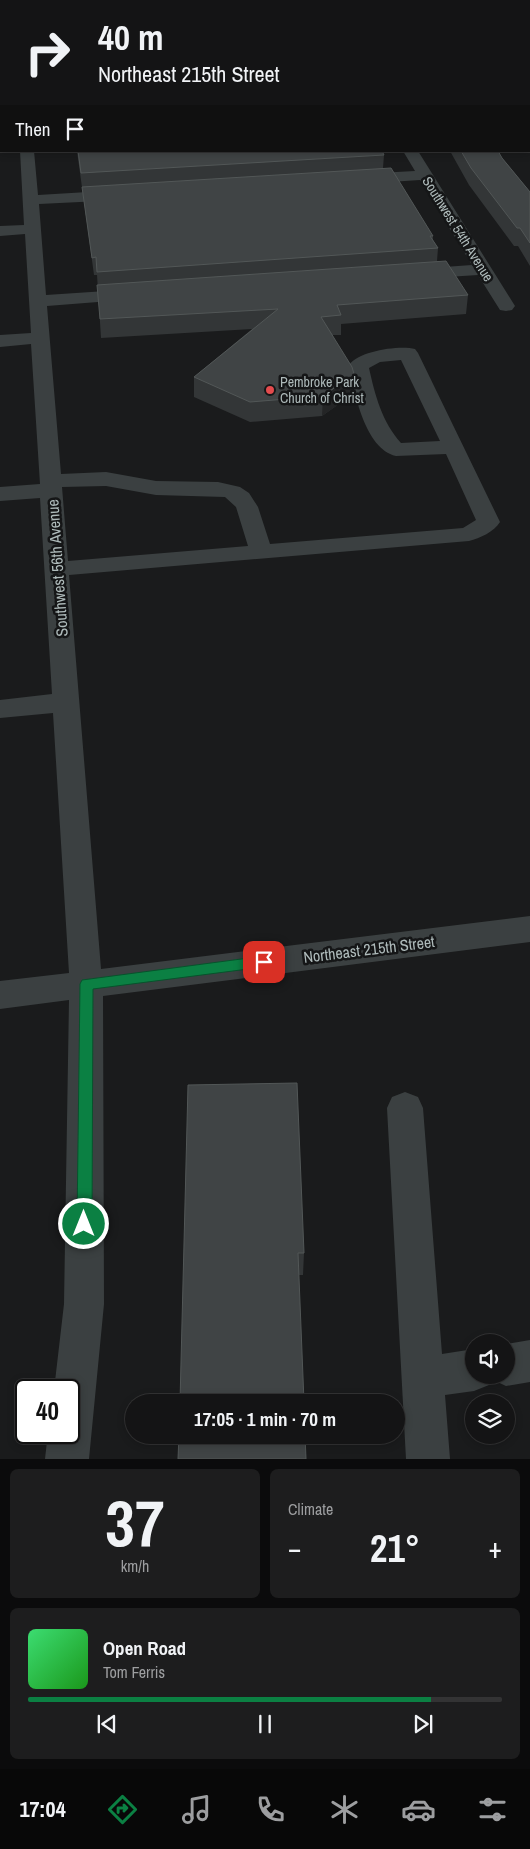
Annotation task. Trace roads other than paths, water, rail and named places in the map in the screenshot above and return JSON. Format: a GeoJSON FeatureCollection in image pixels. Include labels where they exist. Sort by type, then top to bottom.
{"type":"FeatureCollection","features":[{"type":"Feature","properties":{"kind":"street","name":"Southwest 56th Avenue"},"geometry":{"type":"LineString","coordinates":[[27,152],[86,984],[84,1304],[67,1459]]}},
{"type":"Feature","properties":{"kind":"street","name":"Southwest 54th Avenue"},"geometry":{"type":"LineString","coordinates":[[411,152],[506,306]]}},
{"type":"Feature","properties":{"kind":"street"},"geometry":{"type":"LineString","coordinates":[[346,180],[425,175]]}},
{"type":"Feature","properties":{"kind":"street"},"geometry":{"type":"LineString","coordinates":[[31,200],[139,194]]}},
{"type":"Feature","properties":{"kind":"street"},"geometry":{"type":"LineString","coordinates":[[0,231],[33,229]]}},
{"type":"Feature","properties":{"kind":"street"},"geometry":{"type":"LineString","coordinates":[[403,275],[482,270]]}},
{"type":"Feature","properties":{"kind":"street"},"geometry":{"type":"LineString","coordinates":[[38,301],[157,293]]}},
{"type":"Feature","properties":{"kind":"street"},"geometry":{"type":"LineString","coordinates":[[0,341],[41,338]]}},
{"type":"Feature","properties":{"kind":"street"},"geometry":{"type":"LineString","coordinates":[[57,569],[469,534],[488,522],[453,447],[408,352],[376,357],[359,365],[366,399],[380,434],[396,450],[453,447]]}},
{"type":"Feature","properties":{"kind":"street"},"geometry":{"type":"LineString","coordinates":[[0,494],[51,485],[106,479],[156,488],[218,489],[232,492],[241,498],[247,507],[261,551]]}},
{"type":"Feature","properties":{"kind":"street"},"geometry":{"type":"LineString","coordinates":[[0,709],[67,702]]}},
{"type":"Feature","properties":{"kind":"street","name":"Northeast 215th Street"},"geometry":{"type":"LineString","coordinates":[[0,995],[530,928]]}},
{"type":"Feature","properties":{"kind":"street"},"geometry":{"type":"LineString","coordinates":[[404,1108],[428,1459]]}},
{"type":"Feature","properties":{"kind":"street"},"geometry":{"type":"LineString","coordinates":[[515,1364],[530,1361]]}},
{"type":"Feature","properties":{"kind":"street"},"geometry":{"type":"LineString","coordinates":[[422,1378],[465,1371]]}},
{"type":"Feature","properties":{"kind":"place","name":"Pembroke Park Church of Christ"},"geometry":{"type":"Point","coordinates":[270,390]}}]}
